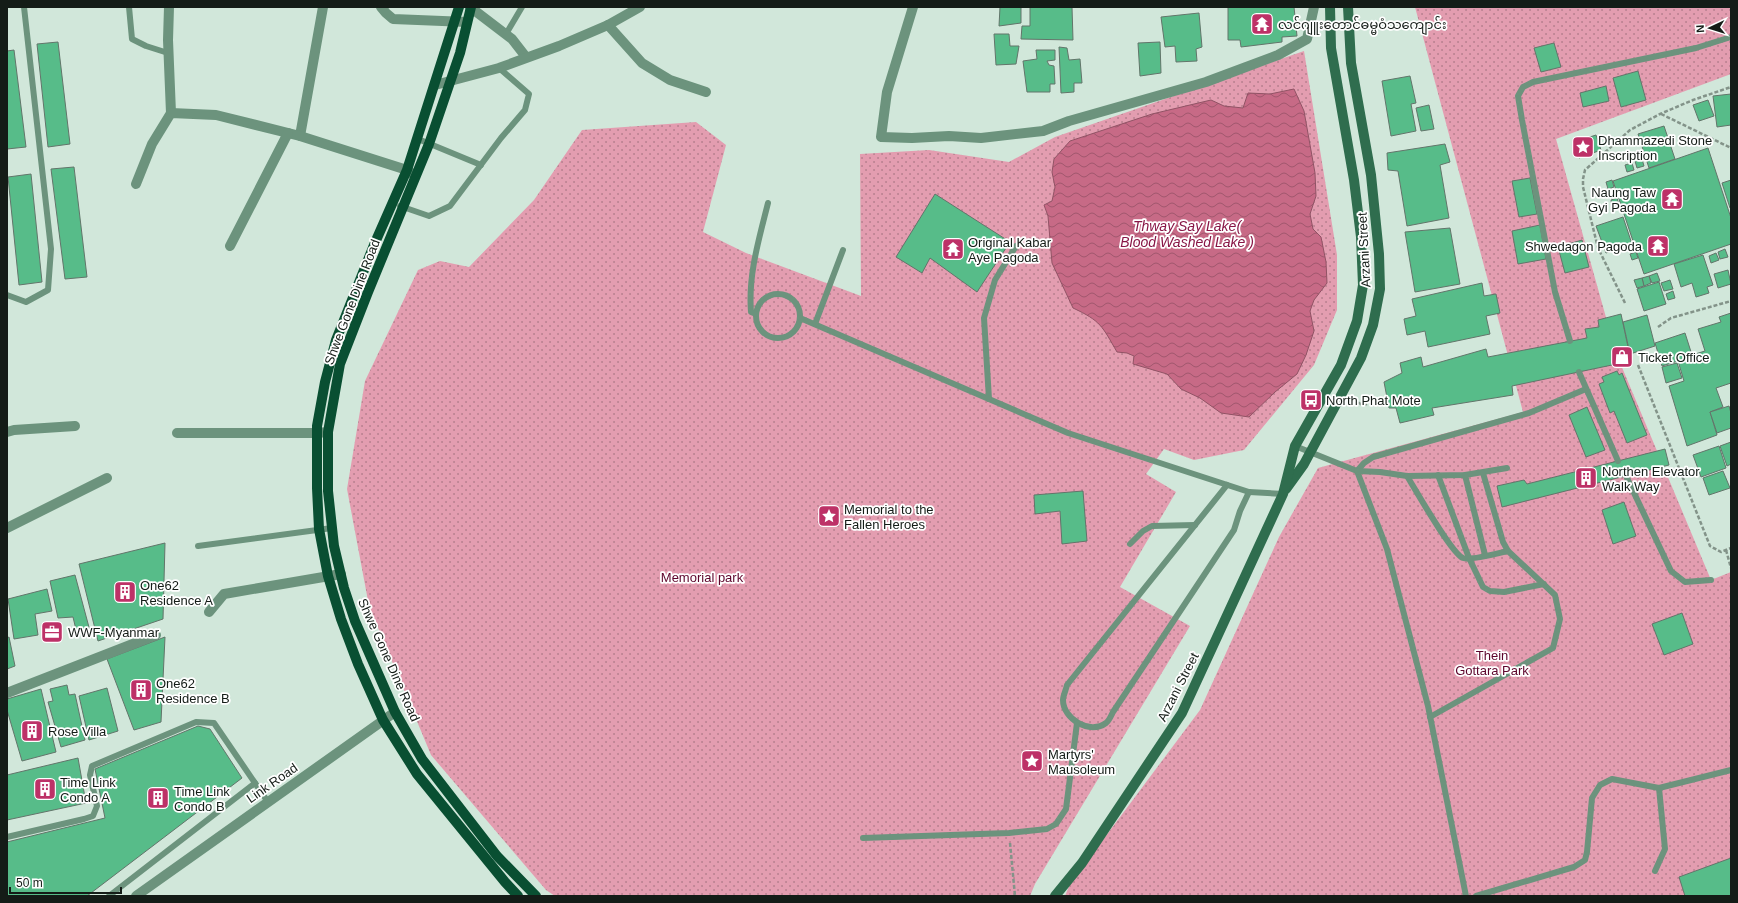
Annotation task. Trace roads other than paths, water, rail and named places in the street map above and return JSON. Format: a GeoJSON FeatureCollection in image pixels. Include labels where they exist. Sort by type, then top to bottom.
{"type":"FeatureCollection","features":[{"type":"Feature","properties":{"kind":"main road","name":"Shwe Gone Dine Road"},"geometry":{"type":"LineString","coordinates":[[459,7],[418,139],[411,173],[340,364],[328,432],[328,491],[334,546],[355,621],[395,712],[422,759],[497,856],[536,896]]}},
{"type":"Feature","properties":{"kind":"main road","name":"Shwe Gone Dine Road"},"geometry":{"type":"LineString","coordinates":[[411,173],[429,144],[460,53],[471,7]]}},
{"type":"Feature","properties":{"kind":"main road","name":"Arzani Street"},"geometry":{"type":"LineString","coordinates":[[1055,896],[1082,863],[1182,713],[1282,494],[1295,446],[1340,365],[1357,321],[1363,285],[1361,237],[1354,180],[1331,48],[1330,7]]}},
{"type":"Feature","properties":{"kind":"main road","name":"Arzani Street"},"geometry":{"type":"LineString","coordinates":[[1282,494],[1311,452],[1361,358],[1373,325],[1380,289],[1380,261],[1371,175],[1349,46],[1348,7]]}},
{"type":"Feature","properties":{"kind":"main road"},"geometry":{"type":"LineString","coordinates":[[1331,48],[1349,46]]}},
{"type":"Feature","properties":{"kind":"main road"},"geometry":{"type":"LineString","coordinates":[[1354,180],[1371,175]]}},
{"type":"Feature","properties":{"kind":"main road","name":"Shwe Gone Dine Road"},"geometry":{"type":"LineString","coordinates":[[398,206],[374,245],[336,340],[325,382],[317,426],[317,488],[319,529],[328,576],[341,619],[383,720],[417,774],[518,896]]}},
{"type":"Feature","properties":{"kind":"main road"},"geometry":{"type":"LineString","coordinates":[[1357,321],[1373,325]]}},
{"type":"Feature","properties":{"kind":"street"},"geometry":{"type":"LineString","coordinates":[[136,184],[152,144],[171,113],[168,53],[168,7]]}},
{"type":"Feature","properties":{"kind":"street"},"geometry":{"type":"LineString","coordinates":[[300,136],[323,7]]}},
{"type":"Feature","properties":{"kind":"street"},"geometry":{"type":"LineString","coordinates":[[381,7],[386,14],[393,19],[467,22]]}},
{"type":"Feature","properties":{"kind":"street"},"geometry":{"type":"LineString","coordinates":[[471,7],[512,39],[526,57]]}},
{"type":"Feature","properties":{"kind":"street"},"geometry":{"type":"LineString","coordinates":[[435,85],[499,68],[559,46],[608,25],[640,7]]}},
{"type":"Feature","properties":{"kind":"street"},"geometry":{"type":"LineString","coordinates":[[913,7],[887,92],[881,137],[912,138],[949,136],[981,138],[1043,131],[1069,121],[1206,82],[1278,55],[1307,39],[1314,7]]}},
{"type":"Feature","properties":{"kind":"street"},"geometry":{"type":"LineString","coordinates":[[608,25],[642,63],[670,80],[706,92]]}},
{"type":"Feature","properties":{"kind":"street"},"geometry":{"type":"LineString","coordinates":[[171,113],[216,115],[300,136],[411,173]]}},
{"type":"Feature","properties":{"kind":"street"},"geometry":{"type":"LineString","coordinates":[[230,246],[288,133]]}},
{"type":"Feature","properties":{"kind":"street"},"geometry":{"type":"LineString","coordinates":[[7,432],[14,430],[75,426]]}},
{"type":"Feature","properties":{"kind":"street"},"geometry":{"type":"LineString","coordinates":[[177,433],[317,434],[328,432]]}},
{"type":"Feature","properties":{"kind":"street"},"geometry":{"type":"LineString","coordinates":[[7,528],[107,478]]}},
{"type":"Feature","properties":{"kind":"street"},"geometry":{"type":"LineString","coordinates":[[209,612],[224,594],[341,574]]}},
{"type":"Feature","properties":{"kind":"street"},"geometry":{"type":"LineString","coordinates":[[7,693],[156,635]]}},
{"type":"Feature","properties":{"kind":"street","name":"Link Road"},"geometry":{"type":"LineString","coordinates":[[136,896],[395,712]]}},
{"type":"Feature","properties":{"kind":"lane"},"geometry":{"type":"LineString","coordinates":[[7,295],[26,302],[48,290],[51,249],[24,7]]}},
{"type":"Feature","properties":{"kind":"lane"},"geometry":{"type":"LineString","coordinates":[[129,7],[132,39],[146,46],[168,53]]}},
{"type":"Feature","properties":{"kind":"lane"},"geometry":{"type":"LineString","coordinates":[[506,34],[522,7]]}},
{"type":"Feature","properties":{"kind":"lane"},"geometry":{"type":"LineString","coordinates":[[1570,341],[1555,292],[1518,96],[1523,87],[1533,82],[1696,48],[1731,37]]}},
{"type":"Feature","properties":{"kind":"lane"},"geometry":{"type":"LineString","coordinates":[[398,206],[429,216],[450,206],[501,138],[525,110],[529,94],[499,68]]}},
{"type":"Feature","properties":{"kind":"lane"},"geometry":{"type":"LineString","coordinates":[[418,139],[481,165]]}},
{"type":"Feature","properties":{"kind":"lane"},"geometry":{"type":"LineString","coordinates":[[756,314],[751,312],[750,292],[755,258],[768,203]]}},
{"type":"Feature","properties":{"kind":"lane"},"geometry":{"type":"LineString","coordinates":[[989,399],[984,318],[995,280],[1016,246]]}},
{"type":"Feature","properties":{"kind":"lane"},"geometry":{"type":"LineString","coordinates":[[815,324],[843,250]]}},
{"type":"Feature","properties":{"kind":"lane"},"geometry":{"type":"LineString","coordinates":[[773,294],[780,294],[792,299],[799,311],[800,318],[798,324],[789,335],[776,338],[763,332],[756,321],[756,314],[761,301],[773,294]]}},
{"type":"Feature","properties":{"kind":"lane"},"geometry":{"type":"LineString","coordinates":[[800,318],[1068,433],[1249,492],[1282,494]]}},
{"type":"Feature","properties":{"kind":"lane"},"geometry":{"type":"LineString","coordinates":[[1579,372],[1618,461]]}},
{"type":"Feature","properties":{"kind":"lane"},"geometry":{"type":"LineString","coordinates":[[1357,471],[1364,463],[1374,457],[1529,414],[1586,389]]}},
{"type":"Feature","properties":{"kind":"lane"},"geometry":{"type":"LineString","coordinates":[[1295,446],[1357,471],[1380,472],[1407,476],[1438,476],[1483,473],[1507,468]]}},
{"type":"Feature","properties":{"kind":"lane"},"geometry":{"type":"LineString","coordinates":[[1357,471],[1387,549],[1430,717],[1466,896]]}},
{"type":"Feature","properties":{"kind":"lane"},"geometry":{"type":"LineString","coordinates":[[1430,717],[1553,648],[1560,619],[1555,595],[1508,551],[1503,542],[1483,473]]}},
{"type":"Feature","properties":{"kind":"lane"},"geometry":{"type":"LineString","coordinates":[[1465,475],[1485,555]]}},
{"type":"Feature","properties":{"kind":"lane"},"geometry":{"type":"LineString","coordinates":[[1407,476],[1456,553],[1462,558],[1508,551]]}},
{"type":"Feature","properties":{"kind":"lane"},"geometry":{"type":"LineString","coordinates":[[1438,476],[1469,558],[1483,587],[1490,591],[1504,592],[1544,584]]}},
{"type":"Feature","properties":{"kind":"lane"},"geometry":{"type":"LineString","coordinates":[[1626,476],[1671,570],[1685,582],[1711,580]]}},
{"type":"Feature","properties":{"kind":"lane"},"geometry":{"type":"LineString","coordinates":[[1227,484],[1221,494],[1067,685],[1063,700],[1065,710],[1077,723],[1101,726],[1108,722],[1234,530],[1240,511],[1249,492]]}},
{"type":"Feature","properties":{"kind":"lane"},"geometry":{"type":"LineString","coordinates":[[1130,544],[1143,531],[1152,526],[1195,525]]}},
{"type":"Feature","properties":{"kind":"lane"},"geometry":{"type":"LineString","coordinates":[[198,546],[332,528]]}},
{"type":"Feature","properties":{"kind":"lane"},"geometry":{"type":"LineString","coordinates":[[7,837],[93,816],[97,806],[90,775],[92,766],[196,722],[214,723],[268,802]]}},
{"type":"Feature","properties":{"kind":"lane"},"geometry":{"type":"LineString","coordinates":[[863,838],[1009,833],[1047,829],[1056,824],[1062,818],[1066,809],[1077,723]]}},
{"type":"Feature","properties":{"kind":"lane"},"geometry":{"type":"LineString","coordinates":[[1476,896],[1574,867],[1584,860],[1587,852],[1592,798],[1600,784],[1612,779],[1659,788],[1676,785],[1731,770]]}},
{"type":"Feature","properties":{"kind":"lane"},"geometry":{"type":"LineString","coordinates":[[109,896],[255,783]]}},
{"type":"Feature","properties":{"kind":"lane"},"geometry":{"type":"LineString","coordinates":[[1655,871],[1665,848],[1659,788]]}},
{"type":"Feature","properties":{"kind":"water","name":"Thway Say Lake( Blood Washed Lake )"},"geometry":{"type":"Polygon","coordinates":[[[1294,89],[1304,111],[1315,173],[1316,196],[1310,214],[1313,229],[1321,237],[1326,262],[1327,283],[1314,300],[1310,311],[1314,331],[1306,355],[1297,374],[1275,392],[1249,417],[1221,413],[1200,398],[1181,389],[1167,374],[1133,364],[1134,356],[1127,353],[1117,352],[1100,325],[1090,317],[1073,308],[1052,263],[1048,216],[1044,205],[1052,201],[1055,187],[1052,172],[1054,159],[1070,141],[1152,114],[1211,100],[1224,106],[1243,108],[1248,93],[1270,94],[1294,89]]]}},
{"type":"Feature","properties":{"kind":"place","name":"လင်ဂျူးတောင်ဓမ္မဝံသကျောင်း"},"geometry":{"type":"Point","coordinates":[1262,24]}},
{"type":"Feature","properties":{"kind":"place","name":"Dhammazedi Stone Inscription"},"geometry":{"type":"Point","coordinates":[1583,147]}},
{"type":"Feature","properties":{"kind":"place","name":"Naung Taw Gyi Pagoda"},"geometry":{"type":"Point","coordinates":[1672,199]}},
{"type":"Feature","properties":{"kind":"place","name":"Shwedagon Pagoda"},"geometry":{"type":"Point","coordinates":[1658,246]}},
{"type":"Feature","properties":{"kind":"place","name":"Original Kabar Aye Pagoda"},"geometry":{"type":"Point","coordinates":[953,249]}},
{"type":"Feature","properties":{"kind":"place","name":"Ticket Office"},"geometry":{"type":"Point","coordinates":[1622,357]}},
{"type":"Feature","properties":{"kind":"place","name":"North Phat Mote"},"geometry":{"type":"Point","coordinates":[1311,400]}},
{"type":"Feature","properties":{"kind":"place","name":"Northen Elevator Walk Way"},"geometry":{"type":"Point","coordinates":[1586,478]}},
{"type":"Feature","properties":{"kind":"place","name":"Memorial to the Fallen Heroes"},"geometry":{"type":"Point","coordinates":[829,516]}},
{"type":"Feature","properties":{"kind":"place","name":"One62 Residence A"},"geometry":{"type":"Point","coordinates":[125,592]}},
{"type":"Feature","properties":{"kind":"place","name":"WWF-Myanmar"},"geometry":{"type":"Point","coordinates":[52,632]}},
{"type":"Feature","properties":{"kind":"place","name":"One62 Residence B"},"geometry":{"type":"Point","coordinates":[141,690]}},
{"type":"Feature","properties":{"kind":"place","name":"Rose Villa"},"geometry":{"type":"Point","coordinates":[32,731]}},
{"type":"Feature","properties":{"kind":"place","name":"Martyrs' Mausoleum"},"geometry":{"type":"Point","coordinates":[1032,761]}},
{"type":"Feature","properties":{"kind":"place","name":"Time Link Condo A"},"geometry":{"type":"Point","coordinates":[45,789]}},
{"type":"Feature","properties":{"kind":"place","name":"Time Link Condo B"},"geometry":{"type":"Point","coordinates":[158,798]}},
{"type":"Feature","properties":{"kind":"park label","name":"Memorial park"},"geometry":{"type":"Point","coordinates":[702,577]}},
{"type":"Feature","properties":{"kind":"park label","name":"Thein Gottara Park"},"geometry":{"type":"Point","coordinates":[1492,662]}}]}
